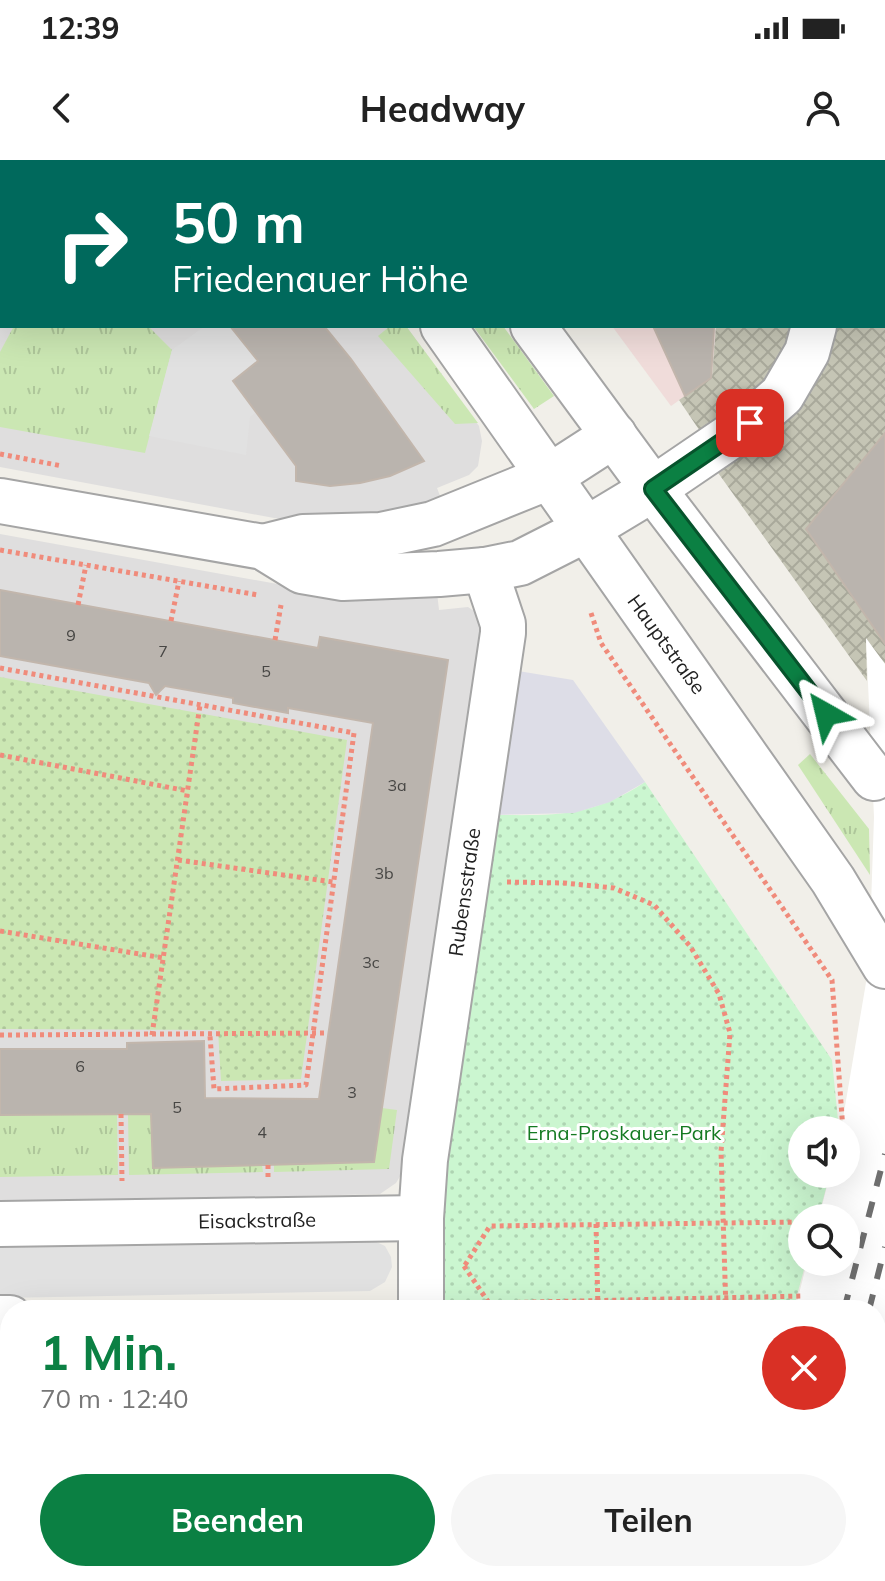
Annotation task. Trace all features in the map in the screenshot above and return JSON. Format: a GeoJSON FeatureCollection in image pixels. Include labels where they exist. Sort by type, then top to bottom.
{"type":"FeatureCollection","features":[{"type":"Feature","properties":{"kind":"street","name":"Hauptstraße"},"geometry":{"type":"LineString","coordinates":[[444,328],[833,880],[885,966]]}},
{"type":"Feature","properties":{"kind":"street"},"geometry":{"type":"LineString","coordinates":[[534,328],[874,778]]}},
{"type":"Feature","properties":{"kind":"street"},"geometry":{"type":"LineString","coordinates":[[0,501],[263,547],[302,571],[343,578],[391,578],[485,570],[520,563],[585,530],[653,489],[750,423],[782,395],[807,352],[813,328]]}},
{"type":"Feature","properties":{"kind":"street"},"geometry":{"type":"LineString","coordinates":[[263,547],[303,537],[381,535],[433,524],[549,477],[614,435]]}},
{"type":"Feature","properties":{"kind":"street","name":"Rubensstraße"},"geometry":{"type":"LineString","coordinates":[[421,1218],[425,1160],[503,633],[503,624],[485,570]]}},
{"type":"Feature","properties":{"kind":"street"},"geometry":{"type":"LineString","coordinates":[[421,1218],[421,1300]]}},
{"type":"Feature","properties":{"kind":"street","name":"Eisackstraße"},"geometry":{"type":"LineString","coordinates":[[0,1224],[421,1218]]}},
{"type":"Feature","properties":{"kind":"path"},"geometry":{"type":"LineString","coordinates":[[0,550],[267,597]]}},
{"type":"Feature","properties":{"kind":"path"},"geometry":{"type":"LineString","coordinates":[[78,605],[86,565]]}},
{"type":"Feature","properties":{"kind":"path"},"geometry":{"type":"LineString","coordinates":[[171,621],[179,581]]}},
{"type":"Feature","properties":{"kind":"path"},"geometry":{"type":"LineString","coordinates":[[275,640],[282,599]]}},
{"type":"Feature","properties":{"kind":"path"},"geometry":{"type":"LineString","coordinates":[[592,619],[601,643],[832,980],[842,1116]]}},
{"type":"Feature","properties":{"kind":"path"},"geometry":{"type":"LineString","coordinates":[[0,668],[354,733],[306,1085],[214,1089],[210,1036]]}},
{"type":"Feature","properties":{"kind":"path"},"geometry":{"type":"LineString","coordinates":[[152,1035],[200,705]]}},
{"type":"Feature","properties":{"kind":"path"},"geometry":{"type":"LineString","coordinates":[[0,755],[188,791]]}},
{"type":"Feature","properties":{"kind":"path"},"geometry":{"type":"LineString","coordinates":[[178,860],[333,882]]}},
{"type":"Feature","properties":{"kind":"path"},"geometry":{"type":"LineString","coordinates":[[504,882],[614,888],[654,905],[690,946],[719,994],[730,1033],[721,1152],[725,1298]]}},
{"type":"Feature","properties":{"kind":"path"},"geometry":{"type":"LineString","coordinates":[[0,931],[164,958]]}},
{"type":"Feature","properties":{"kind":"path"},"geometry":{"type":"LineString","coordinates":[[0,1035],[328,1033]]}},
{"type":"Feature","properties":{"kind":"path"},"geometry":{"type":"LineString","coordinates":[[121,1114],[122,1188]]}},
{"type":"Feature","properties":{"kind":"path"},"geometry":{"type":"LineString","coordinates":[[464,1266],[490,1226],[788,1222]]}},
{"type":"Feature","properties":{"kind":"path"},"geometry":{"type":"LineString","coordinates":[[596,1224],[597,1300]]}},
{"type":"Feature","properties":{"kind":"path"},"geometry":{"type":"LineString","coordinates":[[455,1266],[464,1266]]}},
{"type":"Feature","properties":{"kind":"path"},"geometry":{"type":"LineString","coordinates":[[464,1266],[487,1300]]}},
{"type":"Feature","properties":{"kind":"path"},"geometry":{"type":"LineString","coordinates":[[640,1300],[804,1296]]}},
{"type":"Feature","properties":{"kind":"shaded area"},"geometry":{"type":"Polygon","coordinates":[[[0,328],[407,328],[479,426],[482,441],[478,466],[469,475],[437,488],[442,501],[413,511],[319,522],[274,518],[0,467],[0,328]]]}},
{"type":"Feature","properties":{"kind":"shaded area"},"geometry":{"type":"Polygon","coordinates":[[[202,328],[232,328],[258,361],[256,412],[250,417],[246,455],[149,436],[172,350],[202,328]]]}},
{"type":"Feature","properties":{"kind":"shaded area"},"geometry":{"type":"Polygon","coordinates":[[[613,328],[716,328],[712,377],[671,406],[613,328]]]}},
{"type":"Feature","properties":{"kind":"shaded area"},"geometry":{"type":"Polygon","coordinates":[[[716,328],[885,328],[885,664],[866,640],[867,681],[701,449],[706,440],[679,400],[712,377],[716,328]]]}},
{"type":"Feature","properties":{"kind":"shaded area"},"geometry":{"type":"Polygon","coordinates":[[[0,534],[327,593],[437,593],[439,610],[468,607],[477,613],[483,628],[405,1168],[396,1183],[380,1194],[0,1203],[0,534]]]}},
{"type":"Feature","properties":{"kind":"shaded area"},"geometry":{"type":"Polygon","coordinates":[[[512,670],[573,680],[645,782],[610,802],[574,813],[490,815],[512,670]]]}},
{"type":"Feature","properties":{"kind":"shaded area"},"geometry":{"type":"Polygon","coordinates":[[[0,1239],[370,1239],[385,1246],[392,1267],[385,1282],[370,1291],[0,1298],[0,1239]]]}},
{"type":"Feature","properties":{"kind":"green space"},"geometry":{"type":"Polygon","coordinates":[[[13,328],[150,328],[172,350],[145,453],[0,427],[0,352],[13,328]]]}},
{"type":"Feature","properties":{"kind":"green space"},"geometry":{"type":"Polygon","coordinates":[[[388,328],[407,328],[478,423],[455,424],[378,336],[388,328]]]}},
{"type":"Feature","properties":{"kind":"green space"},"geometry":{"type":"Polygon","coordinates":[[[474,328],[504,328],[554,396],[534,409],[474,328]]]}},
{"type":"Feature","properties":{"kind":"green space"},"geometry":{"type":"Polygon","coordinates":[[[0,677],[347,740],[301,1079],[221,1081],[218,1030],[0,1029],[0,677]]]}},
{"type":"Feature","properties":{"kind":"green space"},"geometry":{"type":"Polygon","coordinates":[[[810,754],[869,829],[870,875],[798,765],[810,754]]]}},
{"type":"Feature","properties":{"kind":"green space","name":"Erna-Proskauer-Park"},"geometry":{"type":"Polygon","coordinates":[[[645,782],[832,1060],[838,1116],[788,1116],[788,1188],[826,1188],[822,1204],[788,1204],[788,1276],[802,1276],[796,1300],[436,1300],[438,1228],[490,815],[552,814],[606,803],[645,782]]]}},
{"type":"Feature","properties":{"kind":"green space"},"geometry":{"type":"Polygon","coordinates":[[[382,1108],[397,1110],[389,1169],[274,1172],[274,1164],[382,1108]]]}},
{"type":"Feature","properties":{"kind":"green space"},"geometry":{"type":"Polygon","coordinates":[[[117,1114],[118,1175],[0,1177],[0,1115],[117,1114]]]}},
{"type":"Feature","properties":{"kind":"green space"},"geometry":{"type":"Polygon","coordinates":[[[128,1114],[151,1114],[153,1168],[262,1165],[263,1172],[129,1175],[128,1114]]]}},
{"type":"Feature","properties":{"kind":"pier"},"geometry":{"type":"Polygon","coordinates":[[[866,638],[885,664],[885,1300],[798,1300],[804,1276],[860,1276],[860,1204],[822,1204],[826,1188],[860,1188],[860,1116],[843,1116],[869,965],[874,817],[866,638]]]}},
{"type":"Feature","properties":{"kind":"building"},"geometry":{"type":"Polygon","coordinates":[[[232,328],[326,328],[424,461],[390,476],[360,483],[330,486],[296,481],[296,466],[233,381],[258,361],[232,328]]]}},
{"type":"Feature","properties":{"kind":"building"},"geometry":{"type":"Polygon","coordinates":[[[654,328],[714,328],[711,378],[685,396],[654,328]]]}},
{"type":"Feature","properties":{"kind":"building"},"geometry":{"type":"Polygon","coordinates":[[[885,433],[885,644],[806,529],[885,433]]]}},
{"type":"Feature","properties":{"kind":"building"},"geometry":{"type":"Polygon","coordinates":[[[0,590],[318,648],[320,637],[448,660],[374,1162],[153,1168],[151,1114],[0,1115],[0,1049],[127,1049],[127,1043],[204,1041],[205,1098],[319,1099],[373,723],[288,708],[288,713],[233,703],[233,698],[165,686],[156,695],[149,683],[0,656],[0,590]]]}},
{"type":"Feature","properties":{"kind":"railway"},"geometry":{"type":"LineString","coordinates":[[847,1300],[885,1154]]}},
{"type":"Feature","properties":{"kind":"railway"},"geometry":{"type":"LineString","coordinates":[[872,1300],[885,1247]]}},
{"type":"Feature","properties":{"kind":"route"},"geometry":{"type":"LineString","coordinates":[[750,423],[653,489],[826,714]]}}]}
